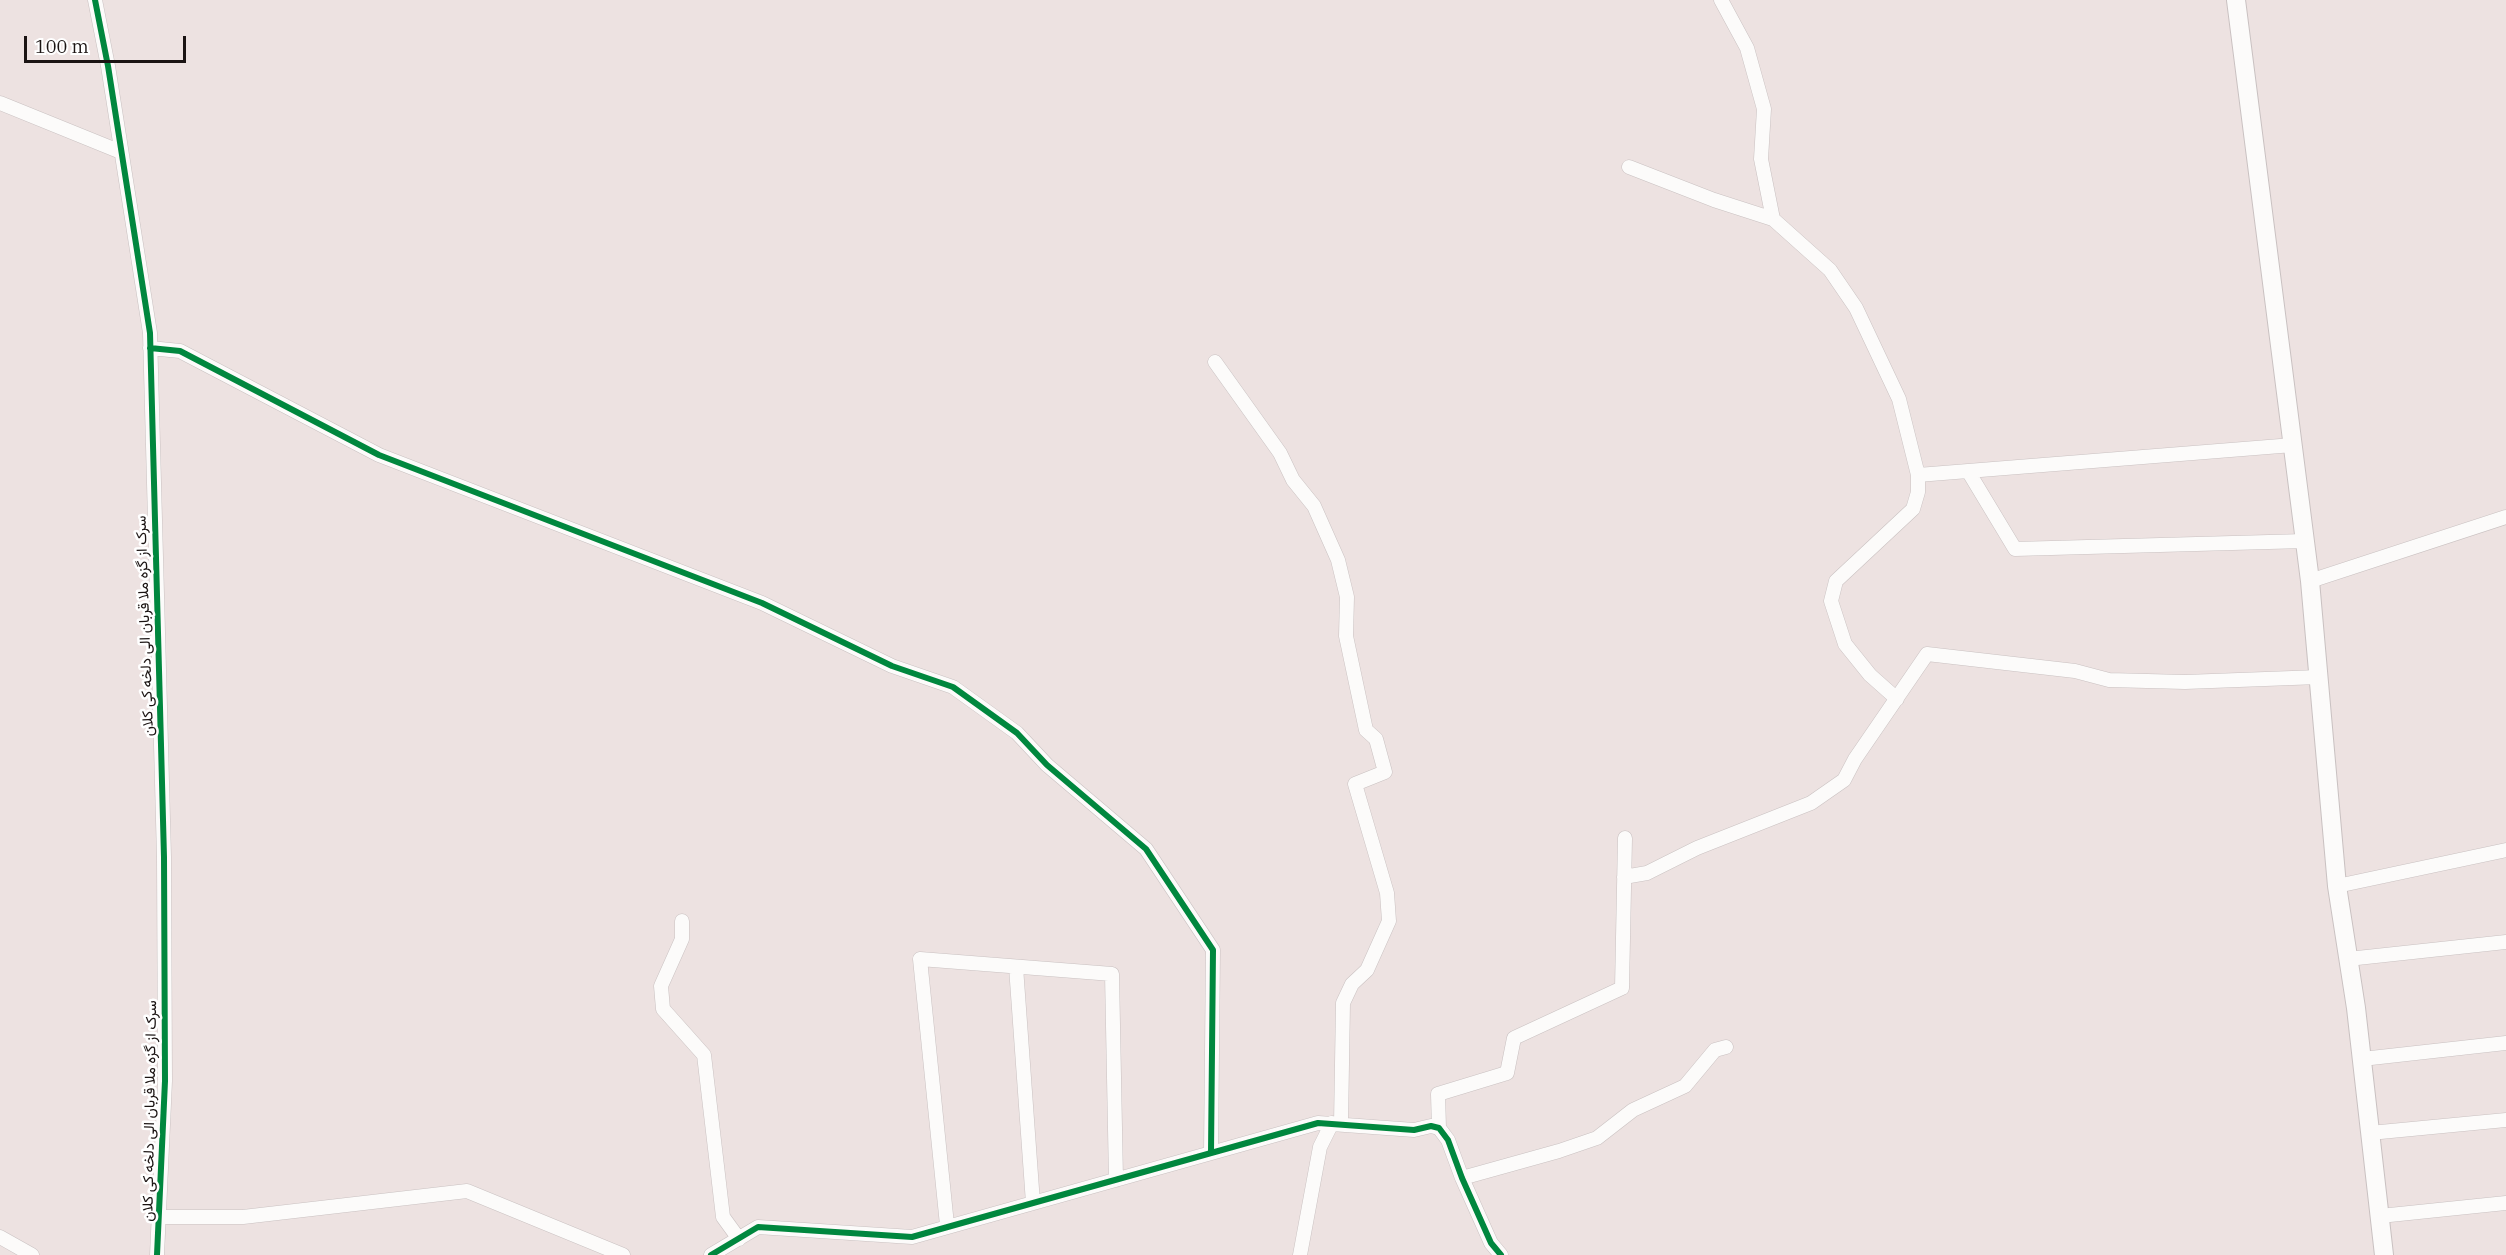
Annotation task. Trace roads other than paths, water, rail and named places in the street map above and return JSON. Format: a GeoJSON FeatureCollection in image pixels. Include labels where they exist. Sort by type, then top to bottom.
{"type":"FeatureCollection","features":[{"type":"Feature","properties":{"kind":"main road"},"geometry":{"type":"LineString","coordinates":[[2236,0],[2310,581],[2337,886],[2362,1059],[2384,1255]]}},
{"type":"Feature","properties":{"kind":"street","name":"سرک از گزه ملا قربان الی دلخه کی کلان"},"geometry":{"type":"LineString","coordinates":[[95,0],[150,333],[164,857],[165,1081],[157,1255]]}},
{"type":"Feature","properties":{"kind":"street"},"geometry":{"type":"LineString","coordinates":[[1720,0],[1747,48],[1764,109],[1761,159],[1773,219]]}},
{"type":"Feature","properties":{"kind":"street"},"geometry":{"type":"LineString","coordinates":[[0,103],[121,152]]}},
{"type":"Feature","properties":{"kind":"street"},"geometry":{"type":"LineString","coordinates":[[1629,167],[1714,200],[1773,219],[1830,270],[1856,308],[1899,399],[1918,475],[1918,492],[1913,509],[1836,581],[1831,602],[1845,644],[1870,675],[1897,699]]}},
{"type":"Feature","properties":{"kind":"street"},"geometry":{"type":"LineString","coordinates":[[150,348],[180,351],[379,455],[762,603],[892,666],[953,687],[1017,733],[1047,765],[1146,849],[1213,950],[1211,1152]]}},
{"type":"Feature","properties":{"kind":"street"},"geometry":{"type":"LineString","coordinates":[[1215,362],[1280,453],[1293,480],[1314,506],[1338,560],[1347,597],[1346,636],[1366,730],[1376,739],[1385,772],[1355,784],[1387,893],[1389,921],[1367,970],[1352,984],[1343,1003],[1337,1124],[1320,1147],[1300,1255]]}},
{"type":"Feature","properties":{"kind":"street"},"geometry":{"type":"LineString","coordinates":[[1918,475],[2293,445]]}},
{"type":"Feature","properties":{"kind":"street"},"geometry":{"type":"LineString","coordinates":[[1968,471],[2015,549],[2305,541]]}},
{"type":"Feature","properties":{"kind":"street"},"geometry":{"type":"LineString","coordinates":[[2310,581],[2506,517]]}},
{"type":"Feature","properties":{"kind":"street"},"geometry":{"type":"LineString","coordinates":[[1624,877],[1647,873],[1696,848],[1811,802],[1844,780],[1927,654],[2075,671],[2109,680],[2185,682],[2319,677]]}},
{"type":"Feature","properties":{"kind":"street"},"geometry":{"type":"LineString","coordinates":[[1502,1255],[1491,1243],[1448,1140],[1440,1128],[1438,1094],[1507,1073],[1514,1038],[1622,988],[1625,838]]}},
{"type":"Feature","properties":{"kind":"street"},"geometry":{"type":"LineString","coordinates":[[2337,886],[2506,850]]}},
{"type":"Feature","properties":{"kind":"street"},"geometry":{"type":"LineString","coordinates":[[682,921],[682,939],[661,986],[663,1009],[704,1055],[723,1217],[739,1239]]}},
{"type":"Feature","properties":{"kind":"street"},"geometry":{"type":"LineString","coordinates":[[2349,959],[2506,942]]}},
{"type":"Feature","properties":{"kind":"street"},"geometry":{"type":"LineString","coordinates":[[947,1225],[920,959],[1113,974],[1116,1180]]}},
{"type":"Feature","properties":{"kind":"street"},"geometry":{"type":"LineString","coordinates":[[1016,967],[1033,1203]]}},
{"type":"Feature","properties":{"kind":"street"},"geometry":{"type":"LineString","coordinates":[[2362,1059],[2506,1043]]}},
{"type":"Feature","properties":{"kind":"street"},"geometry":{"type":"LineString","coordinates":[[1462,1178],[1597,1138],[1633,1110],[1685,1086],[1715,1050],[1726,1047]]}},
{"type":"Feature","properties":{"kind":"street"},"geometry":{"type":"LineString","coordinates":[[2370,1133],[2506,1120]]}},
{"type":"Feature","properties":{"kind":"street"},"geometry":{"type":"LineString","coordinates":[[711,1255],[758,1227],[912,1237],[947,1225],[1318,1123],[1414,1130],[1431,1126],[1440,1128]]}},
{"type":"Feature","properties":{"kind":"street"},"geometry":{"type":"LineString","coordinates":[[160,1217],[243,1217],[467,1191],[623,1255]]}},
{"type":"Feature","properties":{"kind":"street"},"geometry":{"type":"LineString","coordinates":[[2380,1216],[2506,1203]]}},
{"type":"Feature","properties":{"kind":"street"},"geometry":{"type":"LineString","coordinates":[[0,1237],[32,1255]]}}]}
